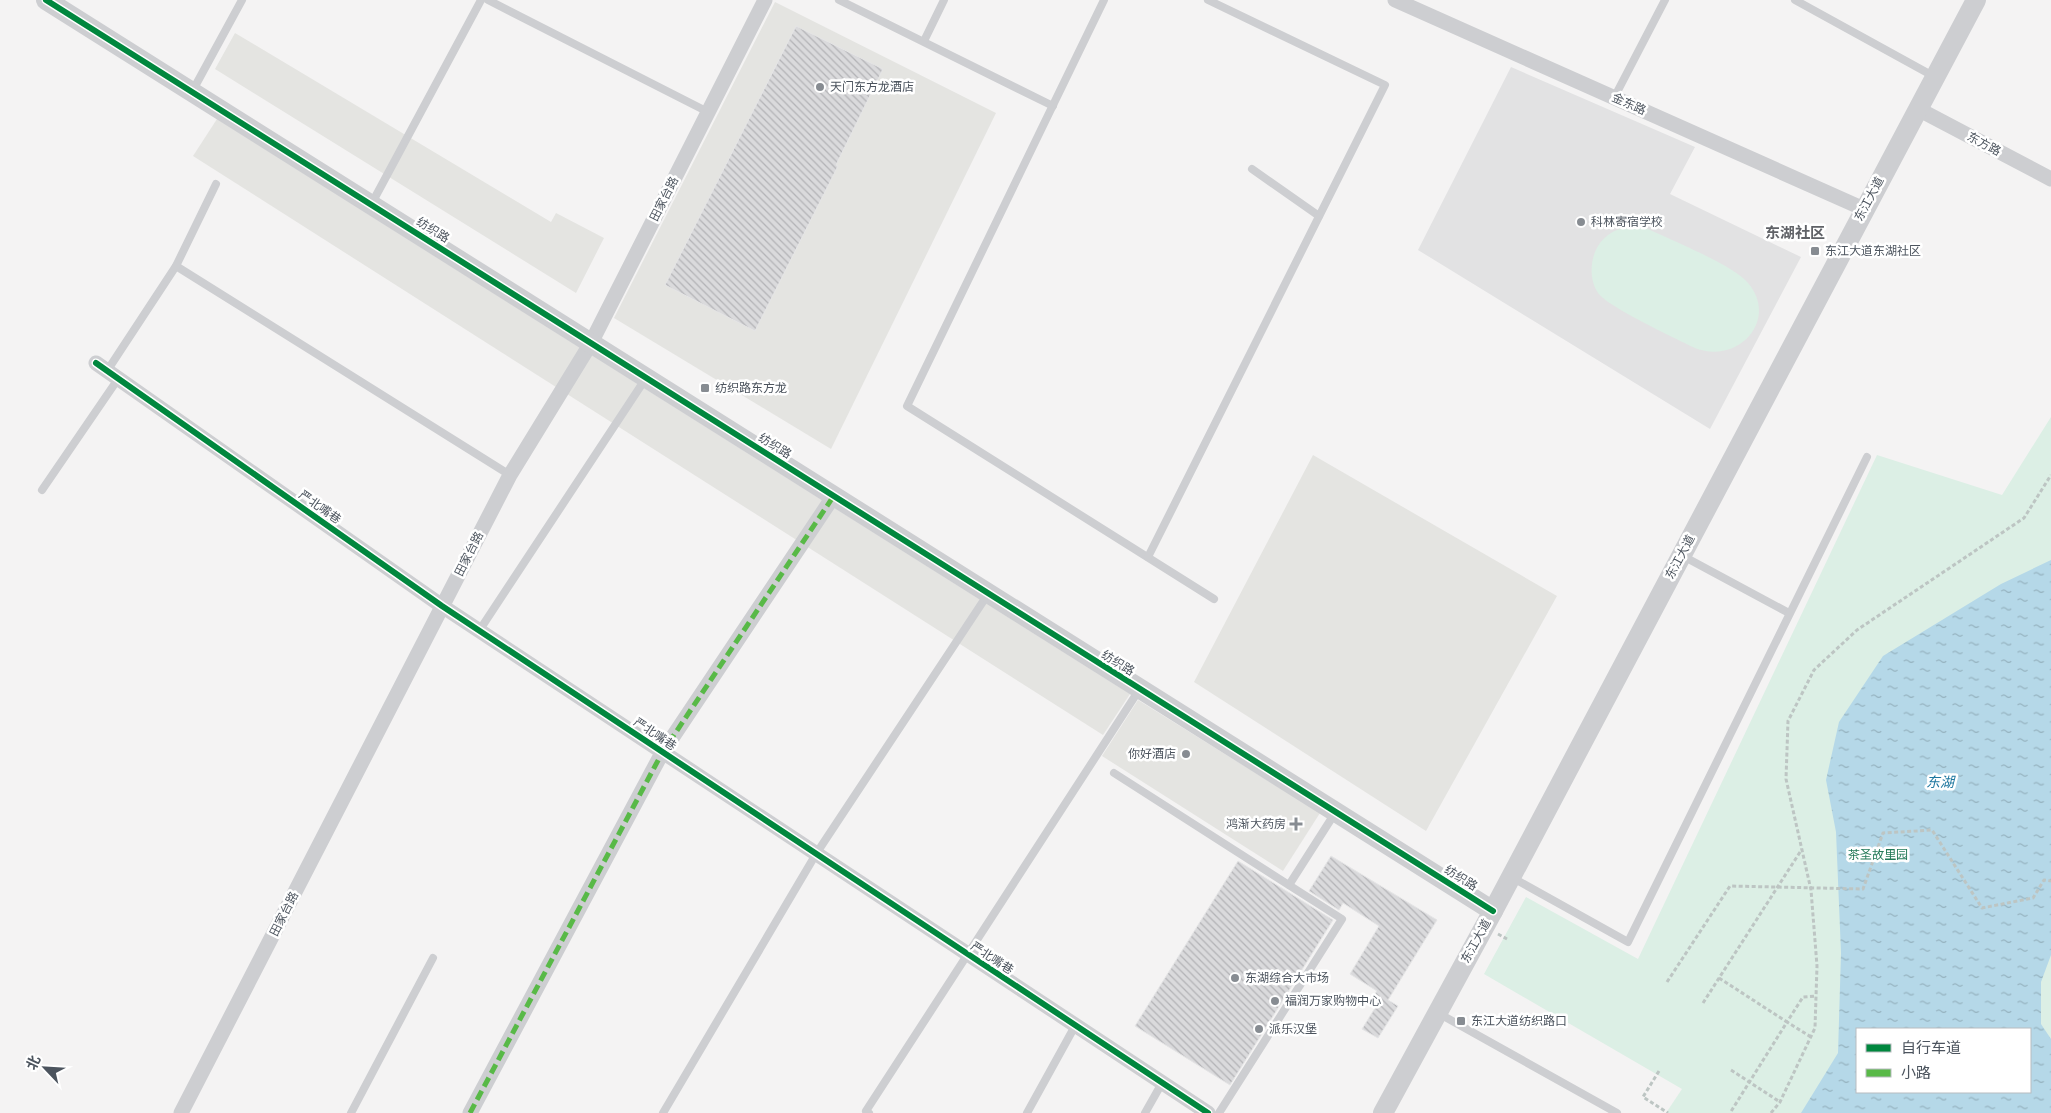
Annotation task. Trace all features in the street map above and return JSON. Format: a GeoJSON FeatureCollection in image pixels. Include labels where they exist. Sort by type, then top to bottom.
{"type":"FeatureCollection","features":[{"type":"Feature","properties":{"kind":"street","name":"纺织路"},"geometry":{"type":"LineString","coordinates":[[46,0],[646,377],[1139,690],[1493,911]]}},
{"type":"Feature","properties":{"kind":"street","name":"田家台路"},"geometry":{"type":"LineString","coordinates":[[181,1113],[510,475],[591,343],[765,0]]}},
{"type":"Feature","properties":{"kind":"street","name":"东江大道"},"geometry":{"type":"LineString","coordinates":[[1383,1113],[1493,911],[1976,0]]}},
{"type":"Feature","properties":{"kind":"street","name":"金东路"},"geometry":{"type":"LineString","coordinates":[[1398,1],[1864,209]]}},
{"type":"Feature","properties":{"kind":"street","name":"东方路"},"geometry":{"type":"LineString","coordinates":[[1918,109],[2051,179]]}},
{"type":"Feature","properties":{"kind":"street","name":"严北嘴巷"},"geometry":{"type":"LineString","coordinates":[[107,371],[478,631],[1208,1113]]}},
{"type":"Feature","properties":{"kind":"street"},"geometry":{"type":"LineString","coordinates":[[470,1113],[662,752],[834,497]]}},
{"type":"Feature","properties":{"kind":"lane"},"geometry":{"type":"LineString","coordinates":[[192,92],[242,0]]}},
{"type":"Feature","properties":{"kind":"lane"},"geometry":{"type":"LineString","coordinates":[[371,205],[480,0]]}},
{"type":"Feature","properties":{"kind":"lane"},"geometry":{"type":"LineString","coordinates":[[488,0],[708,112]]}},
{"type":"Feature","properties":{"kind":"lane"},"geometry":{"type":"LineString","coordinates":[[839,0],[1053,106]]}},
{"type":"Feature","properties":{"kind":"lane"},"geometry":{"type":"LineString","coordinates":[[924,41],[944,0]]}},
{"type":"Feature","properties":{"kind":"lane"},"geometry":{"type":"LineString","coordinates":[[1104,0],[907,406],[1214,599]]}},
{"type":"Feature","properties":{"kind":"lane"},"geometry":{"type":"LineString","coordinates":[[1148,557],[1385,85],[1208,0]]}},
{"type":"Feature","properties":{"kind":"lane"},"geometry":{"type":"LineString","coordinates":[[1614,98],[1665,0]]}},
{"type":"Feature","properties":{"kind":"lane"},"geometry":{"type":"LineString","coordinates":[[1795,0],[1935,77]]}},
{"type":"Feature","properties":{"kind":"lane"},"geometry":{"type":"LineString","coordinates":[[1252,169],[1319,216]]}},
{"type":"Feature","properties":{"kind":"lane"},"geometry":{"type":"LineString","coordinates":[[42,490],[107,371],[176,266],[216,184]]}},
{"type":"Feature","properties":{"kind":"lane"},"geometry":{"type":"LineString","coordinates":[[176,266],[510,475]]}},
{"type":"Feature","properties":{"kind":"lane"},"geometry":{"type":"LineString","coordinates":[[478,631],[646,377]]}},
{"type":"Feature","properties":{"kind":"lane"},"geometry":{"type":"LineString","coordinates":[[1511,876],[1628,942],[1866,457]]}},
{"type":"Feature","properties":{"kind":"lane"},"geometry":{"type":"LineString","coordinates":[[1681,555],[1790,613]]}},
{"type":"Feature","properties":{"kind":"lane"},"geometry":{"type":"LineString","coordinates":[[663,1113],[816,854],[988,594]]}},
{"type":"Feature","properties":{"kind":"lane"},"geometry":{"type":"LineString","coordinates":[[867,1112],[1139,690]]}},
{"type":"Feature","properties":{"kind":"lane"},"geometry":{"type":"LineString","coordinates":[[1114,773],[1342,919],[1219,1113]]}},
{"type":"Feature","properties":{"kind":"lane"},"geometry":{"type":"LineString","coordinates":[[1289,885],[1335,813]]}},
{"type":"Feature","properties":{"kind":"lane"},"geometry":{"type":"LineString","coordinates":[[351,1113],[433,958]]}},
{"type":"Feature","properties":{"kind":"lane"},"geometry":{"type":"LineString","coordinates":[[1437,1013],[1617,1113]]}},
{"type":"Feature","properties":{"kind":"lane"},"geometry":{"type":"LineString","coordinates":[[1027,1113],[1075,1026]]}},
{"type":"Feature","properties":{"kind":"lane"},"geometry":{"type":"LineString","coordinates":[[1145,1113],[1162,1083]]}},
{"type":"Feature","properties":{"kind":"path"},"geometry":{"type":"LineString","coordinates":[[1771,1113],[1780,1102],[1815,1028],[1817,966],[1812,890],[1786,779],[1788,721],[1814,670],[1857,630],[2024,518],[2051,475]]}},
{"type":"Feature","properties":{"kind":"path"},"geometry":{"type":"LineString","coordinates":[[1667,982],[1730,886],[1812,890],[1863,889],[1883,833],[1932,830],[1982,908],[2033,898],[2044,880],[2051,880]]}},
{"type":"Feature","properties":{"kind":"path"},"geometry":{"type":"LineString","coordinates":[[1703,1003],[1802,848]]}},
{"type":"Feature","properties":{"kind":"path"},"geometry":{"type":"LineString","coordinates":[[1719,978],[1811,1037]]}},
{"type":"Feature","properties":{"kind":"path"},"geometry":{"type":"LineString","coordinates":[[1730,1113],[1803,997],[1816,996]]}},
{"type":"Feature","properties":{"kind":"path"},"geometry":{"type":"LineString","coordinates":[[1731,1070],[1780,1102]]}},
{"type":"Feature","properties":{"kind":"path"},"geometry":{"type":"LineString","coordinates":[[1659,1071],[1643,1097],[1668,1113]]}},
{"type":"Feature","properties":{"kind":"shaded area"},"geometry":{"type":"Polygon","coordinates":[[[775,2],[996,113],[831,449],[614,318],[775,2]]]}},
{"type":"Feature","properties":{"kind":"shaded area"},"geometry":{"type":"Polygon","coordinates":[[[235,33],[551,222],[556,213],[604,238],[576,293],[215,69],[235,33]]]}},
{"type":"Feature","properties":{"kind":"shaded area","name":"科林寄宿学校"},"geometry":{"type":"Polygon","coordinates":[[[1511,67],[1695,147],[1670,194],[1801,257],[1710,429],[1418,250],[1511,67]]]}},
{"type":"Feature","properties":{"kind":"shaded area"},"geometry":{"type":"Polygon","coordinates":[[[217,119],[1130,694],[1103,735],[193,156],[217,119]]]}},
{"type":"Feature","properties":{"kind":"shaded area"},"geometry":{"type":"Polygon","coordinates":[[[1313,455],[1557,596],[1426,831],[1194,682],[1313,455]]]}},
{"type":"Feature","properties":{"kind":"shaded area"},"geometry":{"type":"Polygon","coordinates":[[[1138,700],[1320,813],[1283,871],[1102,756],[1138,700]]]}},
{"type":"Feature","properties":{"kind":"green space"},"geometry":{"type":"Polygon","coordinates":[[[1630,226],[1644,227],[1700,253],[1729,268],[1748,283],[1756,297],[1759,311],[1756,324],[1750,335],[1739,344],[1726,350],[1711,352],[1695,348],[1643,322],[1604,299],[1595,288],[1592,278],[1592,262],[1595,252],[1609,234],[1630,226]]]}},
{"type":"Feature","properties":{"kind":"green space","name":"茶圣故里园"},"geometry":{"type":"Polygon","coordinates":[[[2051,417],[2051,1113],[1666,1113],[1682,1089],[1484,974],[1526,897],[1638,959],[1877,455],[2002,495],[2051,417]]]}},
{"type":"Feature","properties":{"kind":"water","name":"东湖"},"geometry":{"type":"Polygon","coordinates":[[[2051,560],[2051,955],[2041,982],[2041,1024],[2051,1039],[2051,1113],[1801,1113],[1838,1053],[1841,953],[1836,832],[1826,780],[1839,722],[1883,656],[2001,584],[2051,560]]]}},
{"type":"Feature","properties":{"kind":"building"},"geometry":{"type":"Polygon","coordinates":[[[796,26],[883,69],[836,165],[838,166],[755,331],[665,285],[796,26]]]}},
{"type":"Feature","properties":{"kind":"building"},"geometry":{"type":"Polygon","coordinates":[[[1331,856],[1437,920],[1388,1000],[1398,1006],[1378,1038],[1362,1029],[1375,1008],[1368,1004],[1377,991],[1350,974],[1379,926],[1343,903],[1339,910],[1309,891],[1331,856]]]}},
{"type":"Feature","properties":{"kind":"building","name":"东湖综合大市场"},"geometry":{"type":"Polygon","coordinates":[[[1238,861],[1333,920],[1230,1085],[1135,1026],[1238,861]]]}},
{"type":"Feature","properties":{"kind":"marked path"},"geometry":{"type":"LineString","coordinates":[[470,1113],[662,753],[833,497]]}},
{"type":"Feature","properties":{"kind":"cycle path"},"geometry":{"type":"LineString","coordinates":[[46,0],[1493,911]]}},
{"type":"Feature","properties":{"kind":"cycle path"},"geometry":{"type":"LineString","coordinates":[[96,363],[442,606],[1208,1113]]}},
{"type":"Feature","properties":{"kind":"place","name":"天门东方龙酒店"},"geometry":{"type":"Point","coordinates":[820,87]}},
{"type":"Feature","properties":{"kind":"place","name":"科林寄宿学校"},"geometry":{"type":"Point","coordinates":[1581,222]}},
{"type":"Feature","properties":{"kind":"place","name":"东江大道东湖社区"},"geometry":{"type":"Point","coordinates":[1815,251]}},
{"type":"Feature","properties":{"kind":"place","name":"纺织路东方龙"},"geometry":{"type":"Point","coordinates":[705,388]}},
{"type":"Feature","properties":{"kind":"place","name":"你好酒店"},"geometry":{"type":"Point","coordinates":[1186,754]}},
{"type":"Feature","properties":{"kind":"place","name":"鸿渐大药房"},"geometry":{"type":"Point","coordinates":[1296,824]}},
{"type":"Feature","properties":{"kind":"place","name":"东湖综合大市场"},"geometry":{"type":"Point","coordinates":[1235,978]}},
{"type":"Feature","properties":{"kind":"place","name":"福润万家购物中心"},"geometry":{"type":"Point","coordinates":[1275,1001]}},
{"type":"Feature","properties":{"kind":"place","name":"东江大道纺织路口"},"geometry":{"type":"Point","coordinates":[1461,1021]}},
{"type":"Feature","properties":{"kind":"place","name":"派乐汉堡"},"geometry":{"type":"Point","coordinates":[1259,1029]}},
{"type":"Feature","properties":{"kind":"district","name":"东湖社区"},"geometry":{"type":"Point","coordinates":[1795,233]}}]}
